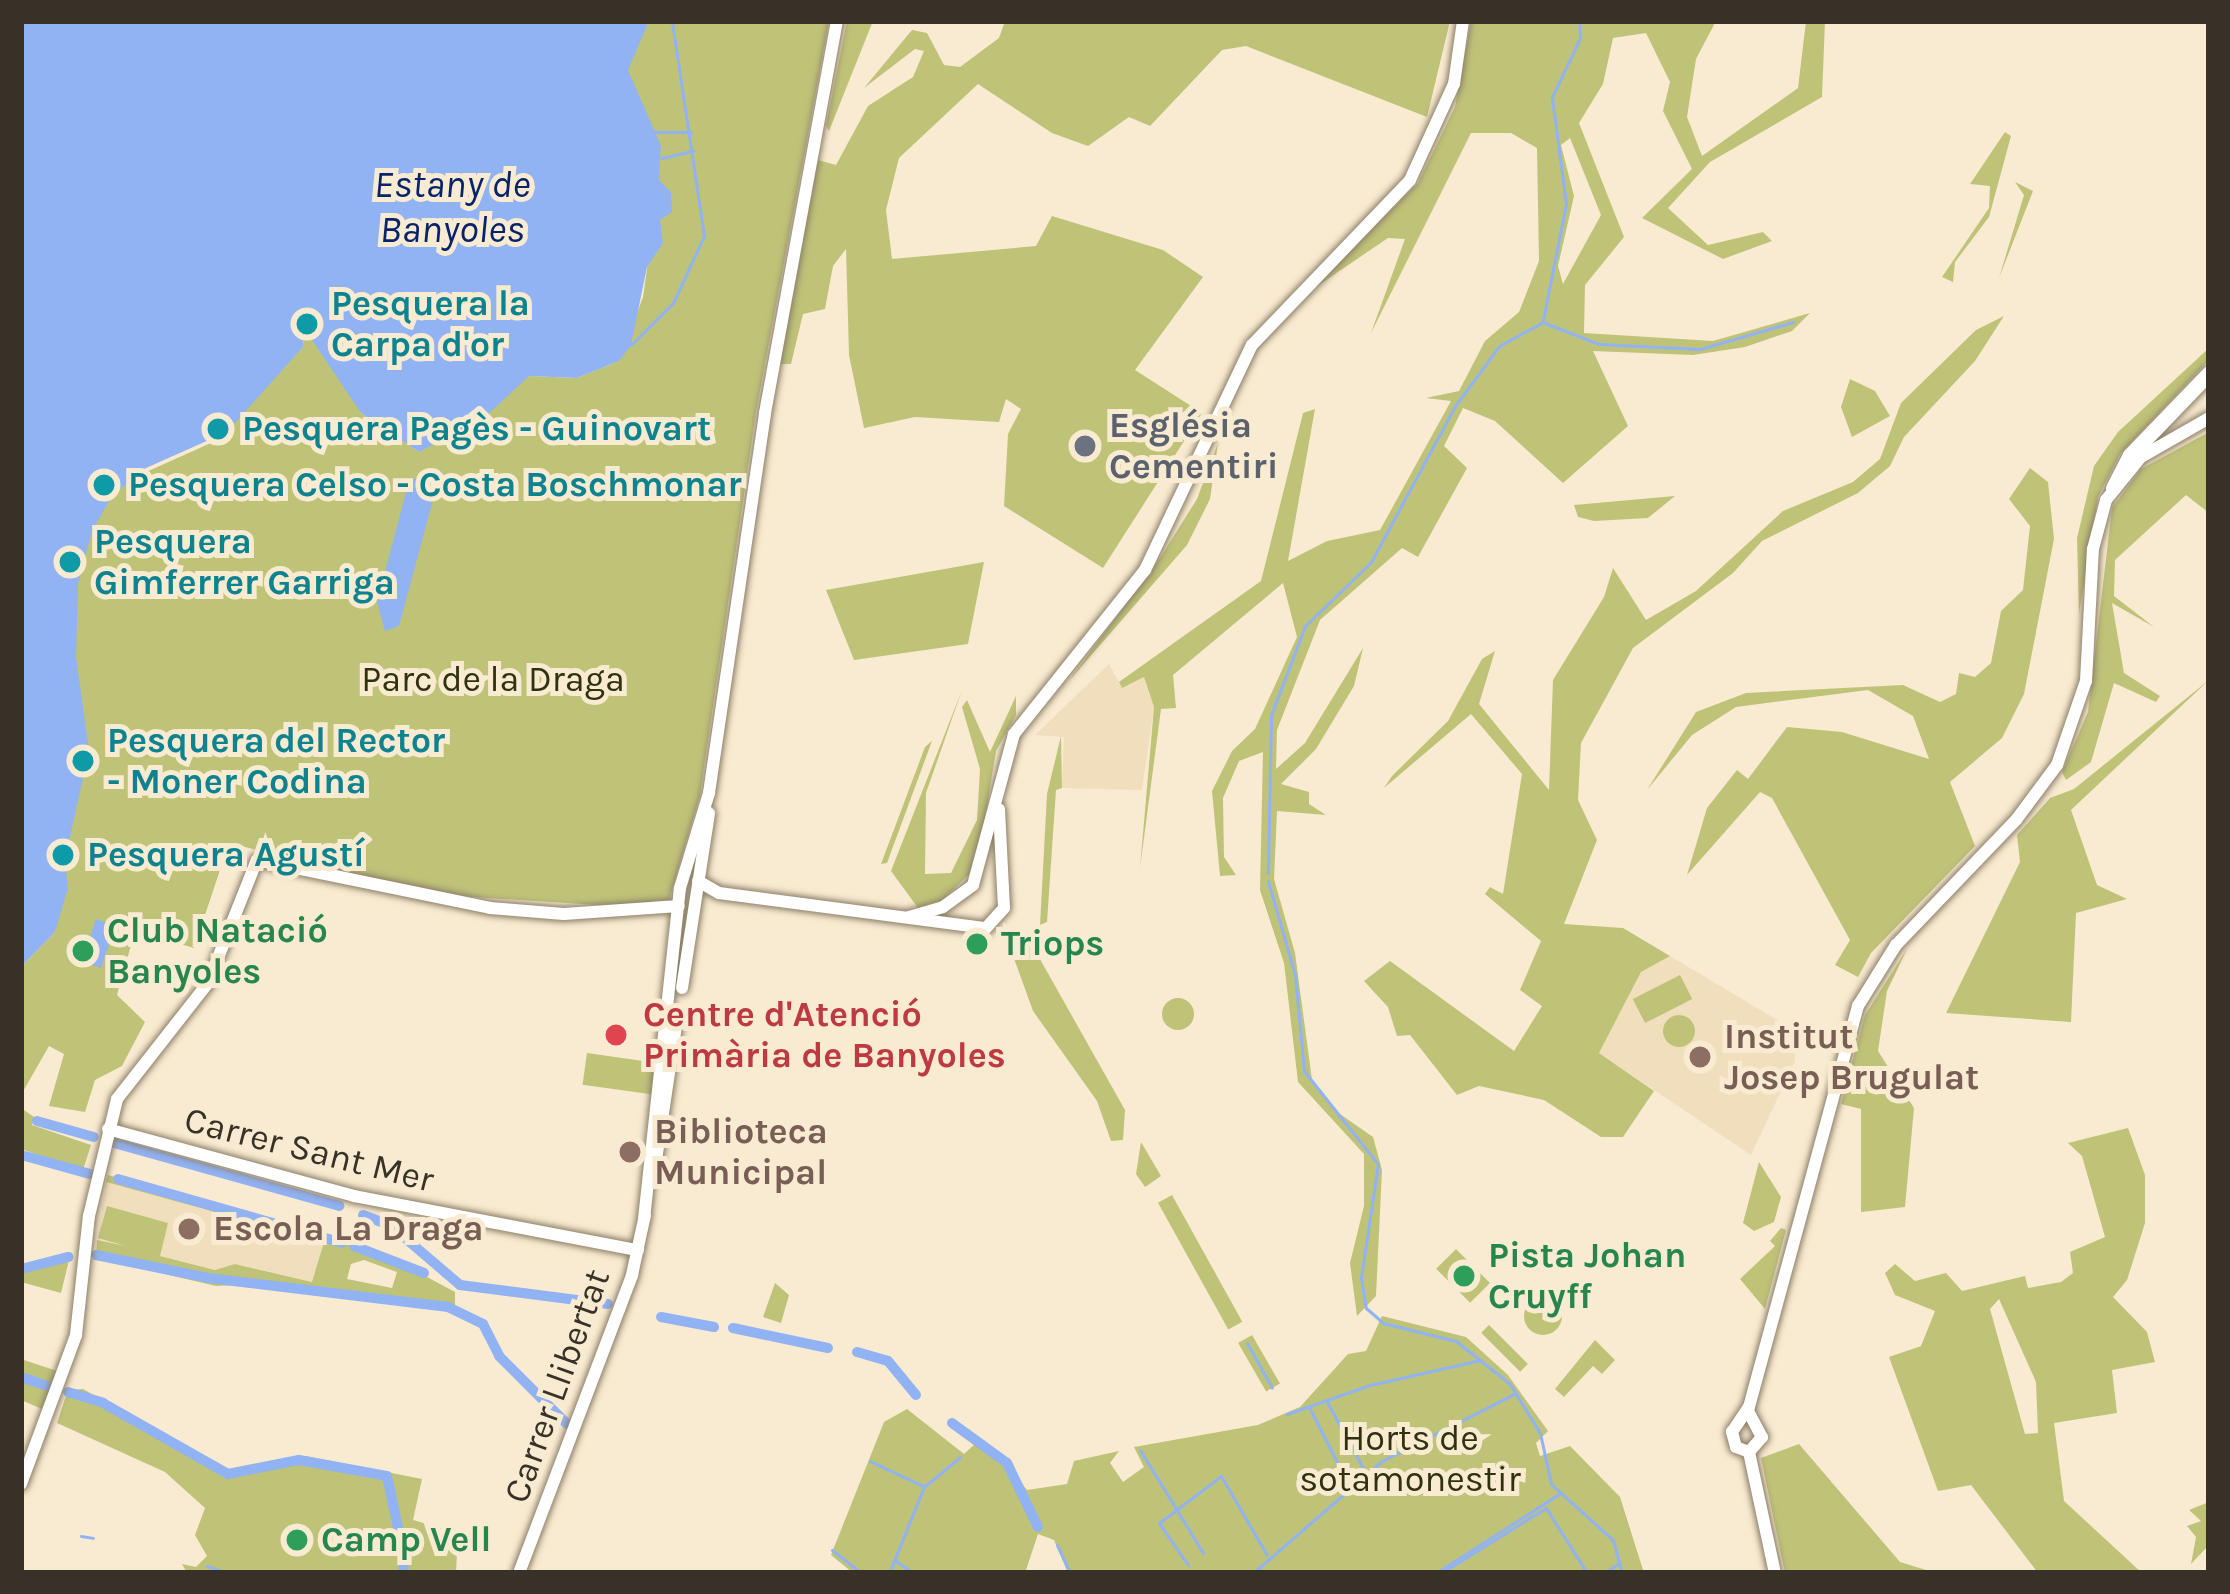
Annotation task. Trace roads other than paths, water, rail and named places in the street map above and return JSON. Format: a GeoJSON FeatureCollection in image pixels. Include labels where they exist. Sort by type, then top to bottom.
{"type":"FeatureCollection","features":[{"type":"Feature","properties":{"kind":"highway"},"geometry":{"type":"LineString","coordinates":[[2113,488],[2130,455],[2209,373]]}},
{"type":"Feature","properties":{"kind":"main road"},"geometry":{"type":"LineString","coordinates":[[694,893],[765,413],[837,21]]}},
{"type":"Feature","properties":{"kind":"main road"},"geometry":{"type":"LineString","coordinates":[[909,917],[960,898],[973,885],[985,862],[999,784],[1029,712],[1144,569],[1252,345],[1410,180],[1454,84],[1463,21]]}},
{"type":"Feature","properties":{"kind":"main road"},"geometry":{"type":"LineString","coordinates":[[1749,1452],[1762,1437],[1751,1417],[1858,1006],[1896,945],[2041,790],[2073,730],[2088,667],[2096,532],[2113,488],[2141,458],[2209,418]]}},
{"type":"Feature","properties":{"kind":"main road"},"geometry":{"type":"LineString","coordinates":[[21,1484],[81,1316],[89,1216],[108,1129],[128,1077],[208,983],[257,860],[490,908],[564,914],[694,893],[991,926],[1001,917],[1003,898],[999,784]]}},
{"type":"Feature","properties":{"kind":"main road"},"geometry":{"type":"LineString","coordinates":[[973,885],[991,885],[1003,898]]}},
{"type":"Feature","properties":{"kind":"main road","name":"Carrer Llibertat"},"geometry":{"type":"LineString","coordinates":[[519,1573],[638,1250],[694,893]]}},
{"type":"Feature","properties":{"kind":"main road","name":"Carrer Llibertat"},"geometry":{"type":"LineString","coordinates":[[644,1219],[694,893]]}},
{"type":"Feature","properties":{"kind":"main road"},"geometry":{"type":"LineString","coordinates":[[960,898],[964,920]]}},
{"type":"Feature","properties":{"kind":"main road","name":"Carrer Sant Mer"},"geometry":{"type":"LineString","coordinates":[[108,1129],[354,1196],[638,1250]]}},
{"type":"Feature","properties":{"kind":"main road"},"geometry":{"type":"LineString","coordinates":[[1751,1417],[1739,1423],[1732,1442],[1749,1452],[1775,1573]]}},
{"type":"Feature","properties":{"kind":"water","name":"Estany de Banyoles"},"geometry":{"type":"Polygon","coordinates":[[[21,21],[649,21],[628,70],[661,146],[659,180],[671,192],[672,212],[660,220],[663,243],[647,267],[631,345],[619,361],[577,378],[529,376],[485,417],[419,452],[361,413],[304,328],[303,347],[227,432],[146,468],[112,496],[92,531],[78,584],[76,657],[89,750],[65,860],[68,888],[55,932],[21,967],[21,21]]]}},
{"type":"Feature","properties":{"kind":"water"},"geometry":{"type":"Polygon","coordinates":[[[441,470],[399,626],[385,631],[377,602],[409,481],[441,470]]]}},
{"type":"Feature","properties":{"kind":"water"},"geometry":{"type":"Polygon","coordinates":[[[96,919],[115,925],[101,968],[82,962],[96,919]]]}},
{"type":"Feature","properties":{"kind":"waterway"},"geometry":{"type":"LineString","coordinates":[[631,345],[673,303],[704,236],[672,21]]}},
{"type":"Feature","properties":{"kind":"waterway"},"geometry":{"type":"LineString","coordinates":[[1543,320],[1566,204],[1552,97],[1580,38],[1579,21]]}},
{"type":"Feature","properties":{"kind":"waterway"},"geometry":{"type":"LineString","coordinates":[[654,132],[691,132]]}},
{"type":"Feature","properties":{"kind":"waterway"},"geometry":{"type":"LineString","coordinates":[[662,158],[693,151]]}},
{"type":"Feature","properties":{"kind":"waterway"},"geometry":{"type":"LineString","coordinates":[[1268,873],[1271,715],[1305,626],[1371,562],[1455,406],[1499,346],[1543,322]]}},
{"type":"Feature","properties":{"kind":"waterway"},"geometry":{"type":"LineString","coordinates":[[1545,323],[1599,344],[1700,349],[1793,322]]}},
{"type":"Feature","properties":{"kind":"waterway"},"geometry":{"type":"LineString","coordinates":[[1268,881],[1295,975],[1304,1071],[1378,1164],[1361,1278],[1366,1308],[1383,1323],[1456,1341],[1510,1384],[1540,1433],[1551,1484],[1613,1540],[1622,1573]]}},
{"type":"Feature","properties":{"kind":"waterway"},"geometry":{"type":"LineString","coordinates":[[37,1121],[94,1137]]}},
{"type":"Feature","properties":{"kind":"waterway"},"geometry":{"type":"LineString","coordinates":[[114,1143],[339,1206]]}},
{"type":"Feature","properties":{"kind":"waterway"},"geometry":{"type":"LineString","coordinates":[[25,1156],[90,1174]]}},
{"type":"Feature","properties":{"kind":"waterway"},"geometry":{"type":"LineString","coordinates":[[118,1179],[342,1243]]}},
{"type":"Feature","properties":{"kind":"waterway"},"geometry":{"type":"LineString","coordinates":[[363,1215],[391,1226],[460,1285],[608,1304]]}},
{"type":"Feature","properties":{"kind":"waterway"},"geometry":{"type":"LineString","coordinates":[[354,1246],[424,1273]]}},
{"type":"Feature","properties":{"kind":"waterway"},"geometry":{"type":"LineString","coordinates":[[96,1255],[208,1278],[448,1307],[483,1324],[499,1356],[567,1424]]}},
{"type":"Feature","properties":{"kind":"waterway"},"geometry":{"type":"LineString","coordinates":[[21,1269],[68,1257]]}},
{"type":"Feature","properties":{"kind":"waterway"},"geometry":{"type":"LineString","coordinates":[[661,1317],[714,1327]]}},
{"type":"Feature","properties":{"kind":"waterway"},"geometry":{"type":"LineString","coordinates":[[733,1328],[828,1348]]}},
{"type":"Feature","properties":{"kind":"waterway"},"geometry":{"type":"LineString","coordinates":[[1247,1343],[1272,1388]]}},
{"type":"Feature","properties":{"kind":"waterway"},"geometry":{"type":"LineString","coordinates":[[857,1352],[888,1361],[916,1395]]}},
{"type":"Feature","properties":{"kind":"waterway"},"geometry":{"type":"LineString","coordinates":[[1287,1414],[1370,1385],[1480,1360]]}},
{"type":"Feature","properties":{"kind":"waterway"},"geometry":{"type":"LineString","coordinates":[[21,1377],[50,1387]]}},
{"type":"Feature","properties":{"kind":"waterway"},"geometry":{"type":"LineString","coordinates":[[68,1392],[103,1403],[228,1474],[299,1460],[387,1476],[401,1542]]}},
{"type":"Feature","properties":{"kind":"waterway"},"geometry":{"type":"LineString","coordinates":[[1253,1573],[1382,1461],[1516,1393]]}},
{"type":"Feature","properties":{"kind":"waterway"},"geometry":{"type":"LineString","coordinates":[[1326,1400],[1364,1470]]}},
{"type":"Feature","properties":{"kind":"waterway"},"geometry":{"type":"LineString","coordinates":[[1309,1407],[1348,1484]]}},
{"type":"Feature","properties":{"kind":"waterway"},"geometry":{"type":"LineString","coordinates":[[952,1423],[1007,1463],[1038,1527]]}},
{"type":"Feature","properties":{"kind":"waterway"},"geometry":{"type":"LineString","coordinates":[[1140,1450],[1203,1553]]}},
{"type":"Feature","properties":{"kind":"waterway"},"geometry":{"type":"LineString","coordinates":[[889,1573],[924,1487],[960,1457]]}},
{"type":"Feature","properties":{"kind":"waterway"},"geometry":{"type":"LineString","coordinates":[[870,1461],[923,1486]]}},
{"type":"Feature","properties":{"kind":"waterway"},"geometry":{"type":"LineString","coordinates":[[1188,1565],[1159,1523],[1221,1476],[1267,1555]]}},
{"type":"Feature","properties":{"kind":"waterway"},"geometry":{"type":"LineString","coordinates":[[1436,1573],[1559,1494]]}},
{"type":"Feature","properties":{"kind":"waterway"},"geometry":{"type":"LineString","coordinates":[[1441,1573],[1546,1508],[1587,1573]]}},
{"type":"Feature","properties":{"kind":"waterway"},"geometry":{"type":"LineString","coordinates":[[81,1536],[93,1538]]}},
{"type":"Feature","properties":{"kind":"waterway"},"geometry":{"type":"LineString","coordinates":[[1057,1545],[1070,1573]]}},
{"type":"Feature","properties":{"kind":"waterway"},"geometry":{"type":"LineString","coordinates":[[832,1550],[861,1573]]}},
{"type":"Feature","properties":{"kind":"waterway"},"geometry":{"type":"LineString","coordinates":[[896,1561],[913,1573]]}},
{"type":"Feature","properties":{"kind":"waterway"},"geometry":{"type":"LineString","coordinates":[[403,1563],[404,1573]]}},
{"type":"Feature","properties":{"kind":"waterway"},"geometry":{"type":"LineString","coordinates":[[1604,1573],[1618,1564]]}},
{"type":"Feature","properties":{"kind":"waterway"},"geometry":{"type":"LineString","coordinates":[[207,1566],[227,1573]]}},
{"type":"Feature","properties":{"kind":"place","name":"Pesquera la Carpa d'or"},"geometry":{"type":"Point","coordinates":[307,324]}},
{"type":"Feature","properties":{"kind":"place","name":"Pesquera Pagès - Guinovart"},"geometry":{"type":"Point","coordinates":[218,429]}},
{"type":"Feature","properties":{"kind":"place","name":"Església Cementiri"},"geometry":{"type":"Point","coordinates":[1085,446]}},
{"type":"Feature","properties":{"kind":"place","name":"Pesquera Celso - Costa Boschmonar"},"geometry":{"type":"Point","coordinates":[104,485]}},
{"type":"Feature","properties":{"kind":"place","name":"Pesquera Gimferrer Garriga"},"geometry":{"type":"Point","coordinates":[70,562]}},
{"type":"Feature","properties":{"kind":"place","name":"Pesquera del Rector - Moner Codina"},"geometry":{"type":"Point","coordinates":[83,761]}},
{"type":"Feature","properties":{"kind":"place","name":"Pesquera Agustí"},"geometry":{"type":"Point","coordinates":[63,855]}},
{"type":"Feature","properties":{"kind":"place","name":"Triops"},"geometry":{"type":"Point","coordinates":[977,944]}},
{"type":"Feature","properties":{"kind":"place","name":"Club Natació Banyoles"},"geometry":{"type":"Point","coordinates":[83,951]}},
{"type":"Feature","properties":{"kind":"place","name":"Centre d'Atenció Primària de Banyoles"},"geometry":{"type":"Point","coordinates":[616,1035]}},
{"type":"Feature","properties":{"kind":"place","name":"Institut Josep Brugulat"},"geometry":{"type":"Point","coordinates":[1700,1057]}},
{"type":"Feature","properties":{"kind":"place","name":"Biblioteca Municipal"},"geometry":{"type":"Point","coordinates":[630,1152]}},
{"type":"Feature","properties":{"kind":"place","name":"Escola La Draga"},"geometry":{"type":"Point","coordinates":[189,1229]}},
{"type":"Feature","properties":{"kind":"place","name":"Pista Johan Cruyff"},"geometry":{"type":"Point","coordinates":[1464,1276]}},
{"type":"Feature","properties":{"kind":"place","name":"Camp Vell"},"geometry":{"type":"Point","coordinates":[297,1540]}},
{"type":"Feature","properties":{"kind":"park label","name":"Parc de la Draga"},"geometry":{"type":"Point","coordinates":[493,680]}},
{"type":"Feature","properties":{"kind":"park label","name":"Horts de sotamonestir"},"geometry":{"type":"Point","coordinates":[1410,1458]}}]}
